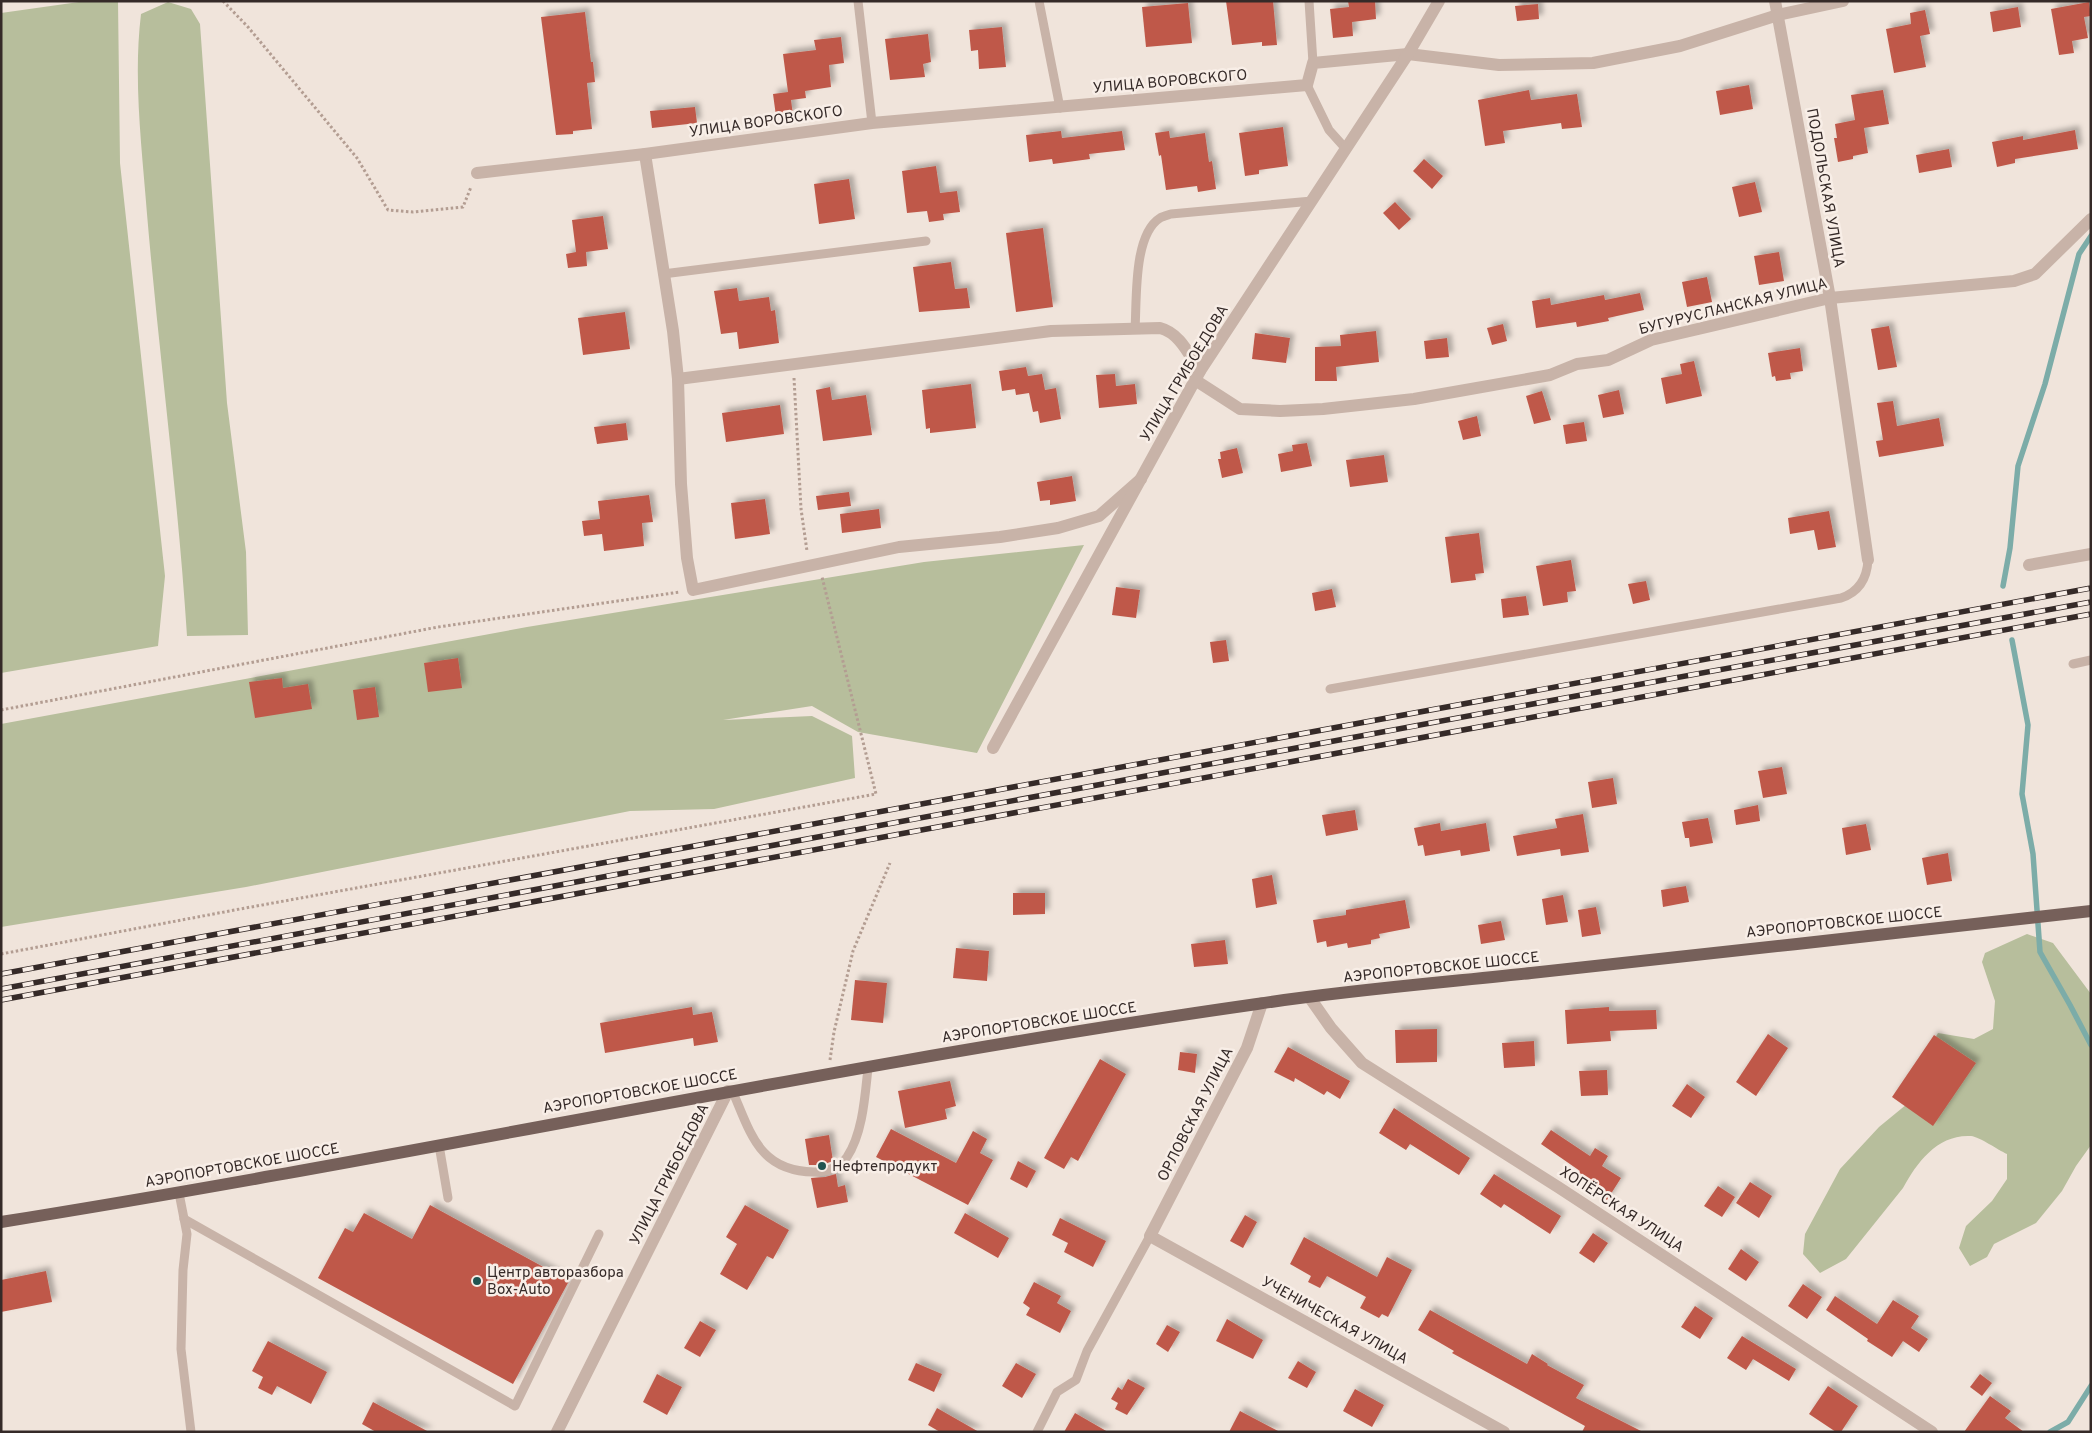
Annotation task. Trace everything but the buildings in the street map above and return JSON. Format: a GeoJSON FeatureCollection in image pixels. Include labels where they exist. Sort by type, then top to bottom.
{"type":"FeatureCollection","features":[{"type":"Feature","properties":{"kind":"main road","name":"АЭРОПОРТОВСКОЕ ШОССЕ"},"geometry":{"type":"LineString","coordinates":[[1,1222],[179,1193],[1001,1043],[1262,1003],[2091,911]]}},
{"type":"Feature","properties":{"kind":"street","name":"УЛИЦА ГРИБОЕДОВА"},"geometry":{"type":"LineString","coordinates":[[993,748],[1198,376],[1408,54],[1439,1]]}},
{"type":"Feature","properties":{"kind":"street","name":"ПОДОЛЬСКАЯ УЛИЦА"},"geometry":{"type":"LineString","coordinates":[[1776,1],[1830,298],[1868,560]]}},
{"type":"Feature","properties":{"kind":"street"},"geometry":{"type":"LineString","coordinates":[[1307,85],[1313,63],[1408,54],[1499,65],[1593,63],[1680,46],[1778,15],[1843,1]]}},
{"type":"Feature","properties":{"kind":"street","name":"УЛИЦА ВОРОВСКОГО"},"geometry":{"type":"LineString","coordinates":[[477,173],[645,154],[872,123],[1307,85]]}},
{"type":"Feature","properties":{"kind":"street"},"geometry":{"type":"LineString","coordinates":[[645,154],[678,379],[681,484],[687,558],[693,590],[899,547],[1000,537],[1058,528],[1098,516],[1141,479]]}},
{"type":"Feature","properties":{"kind":"street","name":"БУГУРУСЛАНСКАЯ УЛИЦА"},"geometry":{"type":"LineString","coordinates":[[1198,376],[1240,409],[1280,411],[1323,409],[1414,399],[1550,375],[1577,364],[1608,360],[1651,340],[1830,298],[2014,281],[2035,274],[2091,219]]}},
{"type":"Feature","properties":{"kind":"street"},"geometry":{"type":"LineString","coordinates":[[678,379],[1051,330],[1135,328],[1170,330],[1178,337],[1198,376]]}},
{"type":"Feature","properties":{"kind":"street"},"geometry":{"type":"LineString","coordinates":[[2029,564],[2091,554]]}},
{"type":"Feature","properties":{"kind":"street","name":"ХОПЁРСКАЯ УЛИЦА"},"geometry":{"type":"LineString","coordinates":[[1310,998],[1330,1028],[1362,1063],[1558,1186],[1932,1432]]}},
{"type":"Feature","properties":{"kind":"street","name":"ОРЛОВСКАЯ УЛИЦА"},"geometry":{"type":"LineString","coordinates":[[1150,1236],[1247,1048],[1262,1003]]}},
{"type":"Feature","properties":{"kind":"street","name":"УЛИЦА ГРИБОЕДОВА"},"geometry":{"type":"LineString","coordinates":[[557,1432],[730,1091]]}},
{"type":"Feature","properties":{"kind":"street","name":"УЧЕНИЧЕСКАЯ УЛИЦА"},"geometry":{"type":"LineString","coordinates":[[1150,1236],[1504,1432]]}},
{"type":"Feature","properties":{"kind":"lane"},"geometry":{"type":"LineString","coordinates":[[858,1],[872,123]]}},
{"type":"Feature","properties":{"kind":"lane"},"geometry":{"type":"LineString","coordinates":[[1039,1],[1060,108]]}},
{"type":"Feature","properties":{"kind":"lane"},"geometry":{"type":"LineString","coordinates":[[1309,1],[1313,63]]}},
{"type":"Feature","properties":{"kind":"lane"},"geometry":{"type":"LineString","coordinates":[[1307,85],[1329,130],[1346,149]]}},
{"type":"Feature","properties":{"kind":"lane"},"geometry":{"type":"LineString","coordinates":[[1135,328],[1141,250],[1146,237],[1160,218],[1171,214],[1312,201]]}},
{"type":"Feature","properties":{"kind":"lane"},"geometry":{"type":"LineString","coordinates":[[663,274],[926,241]]}},
{"type":"Feature","properties":{"kind":"lane"},"geometry":{"type":"LineString","coordinates":[[1330,689],[1841,598],[1851,594],[1858,588],[1868,572],[1868,560]]}},
{"type":"Feature","properties":{"kind":"lane"},"geometry":{"type":"LineString","coordinates":[[2073,664],[2091,660]]}},
{"type":"Feature","properties":{"kind":"lane"},"geometry":{"type":"LineString","coordinates":[[730,1091],[750,1133],[760,1149],[779,1165],[798,1172],[819,1172],[840,1166],[849,1155],[860,1122],[868,1068]]}},
{"type":"Feature","properties":{"kind":"lane"},"geometry":{"type":"LineString","coordinates":[[439,1145],[448,1198]]}},
{"type":"Feature","properties":{"kind":"lane"},"geometry":{"type":"LineString","coordinates":[[179,1193],[186,1234],[181,1349],[191,1432]]}},
{"type":"Feature","properties":{"kind":"lane"},"geometry":{"type":"LineString","coordinates":[[184,1219],[515,1406],[599,1234]]}},
{"type":"Feature","properties":{"kind":"lane"},"geometry":{"type":"LineString","coordinates":[[1037,1432],[1057,1392],[1076,1380],[1087,1351],[1150,1236]]}},
{"type":"Feature","properties":{"kind":"path"},"geometry":{"type":"LineString","coordinates":[[223,1],[248,27],[358,158],[388,210],[413,212],[463,207],[477,173]]}},
{"type":"Feature","properties":{"kind":"path"},"geometry":{"type":"LineString","coordinates":[[1,954],[876,794],[814,566],[801,509],[793,364]]}},
{"type":"Feature","properties":{"kind":"path"},"geometry":{"type":"LineString","coordinates":[[1,710],[438,627],[693,590]]}},
{"type":"Feature","properties":{"kind":"path"},"geometry":{"type":"LineString","coordinates":[[828,1075],[834,1032],[853,951],[890,863]]}},
{"type":"Feature","properties":{"kind":"green space"},"geometry":{"type":"Polygon","coordinates":[[[86,1],[118,1],[120,163],[165,576],[158,646],[1,673],[1,13],[86,1]]]}},
{"type":"Feature","properties":{"kind":"green space"},"geometry":{"type":"Polygon","coordinates":[[[168,2],[191,9],[200,24],[227,403],[246,552],[248,635],[187,636],[179,530],[147,214],[138,89],[141,14],[168,2]]]}},
{"type":"Feature","properties":{"kind":"green space"},"geometry":{"type":"Polygon","coordinates":[[[1084,545],[977,753],[858,732],[812,706],[723,720],[812,716],[852,736],[855,778],[714,809],[630,811],[246,887],[1,927],[1,724],[527,627],[924,562],[1084,545]]]}},
{"type":"Feature","properties":{"kind":"green space"},"geometry":{"type":"Polygon","coordinates":[[[2027,934],[2053,943],[2091,994],[2091,1145],[2062,1191],[2036,1223],[1994,1244],[1987,1257],[1970,1266],[1959,1248],[1966,1226],[1992,1201],[2007,1179],[2007,1154],[1971,1136],[1948,1140],[1939,1145],[1922,1160],[1903,1188],[1846,1259],[1820,1273],[1803,1254],[1805,1234],[1840,1169],[1879,1127],[1918,1095],[1931,1045],[1938,1033],[1974,1039],[1993,1029],[1995,1001],[1982,962],[1985,953],[2027,934]]]}},
{"type":"Feature","properties":{"kind":"waterway"},"geometry":{"type":"LineString","coordinates":[[2003,586],[2010,548],[2018,466],[2045,384],[2079,254],[2091,236]]}},
{"type":"Feature","properties":{"kind":"waterway"},"geometry":{"type":"LineString","coordinates":[[2012,640],[2028,725],[2022,794],[2033,854],[2040,952],[2091,1045]]}},
{"type":"Feature","properties":{"kind":"waterway"},"geometry":{"type":"LineString","coordinates":[[2050,1432],[2068,1422],[2091,1386]]}},
{"type":"Feature","properties":{"kind":"railway"},"geometry":{"type":"LineString","coordinates":[[1,974],[2091,588]]}},
{"type":"Feature","properties":{"kind":"railway"},"geometry":{"type":"LineString","coordinates":[[1,989],[2091,602]]}},
{"type":"Feature","properties":{"kind":"railway"},"geometry":{"type":"LineString","coordinates":[[1,1000],[2091,614]]}},
{"type":"Feature","properties":{"kind":"place","name":"Нефтепродукт"},"geometry":{"type":"Point","coordinates":[822,1166]}},
{"type":"Feature","properties":{"kind":"place","name":"Центр авторазбора Box-Auto"},"geometry":{"type":"Point","coordinates":[477,1281]}}]}
